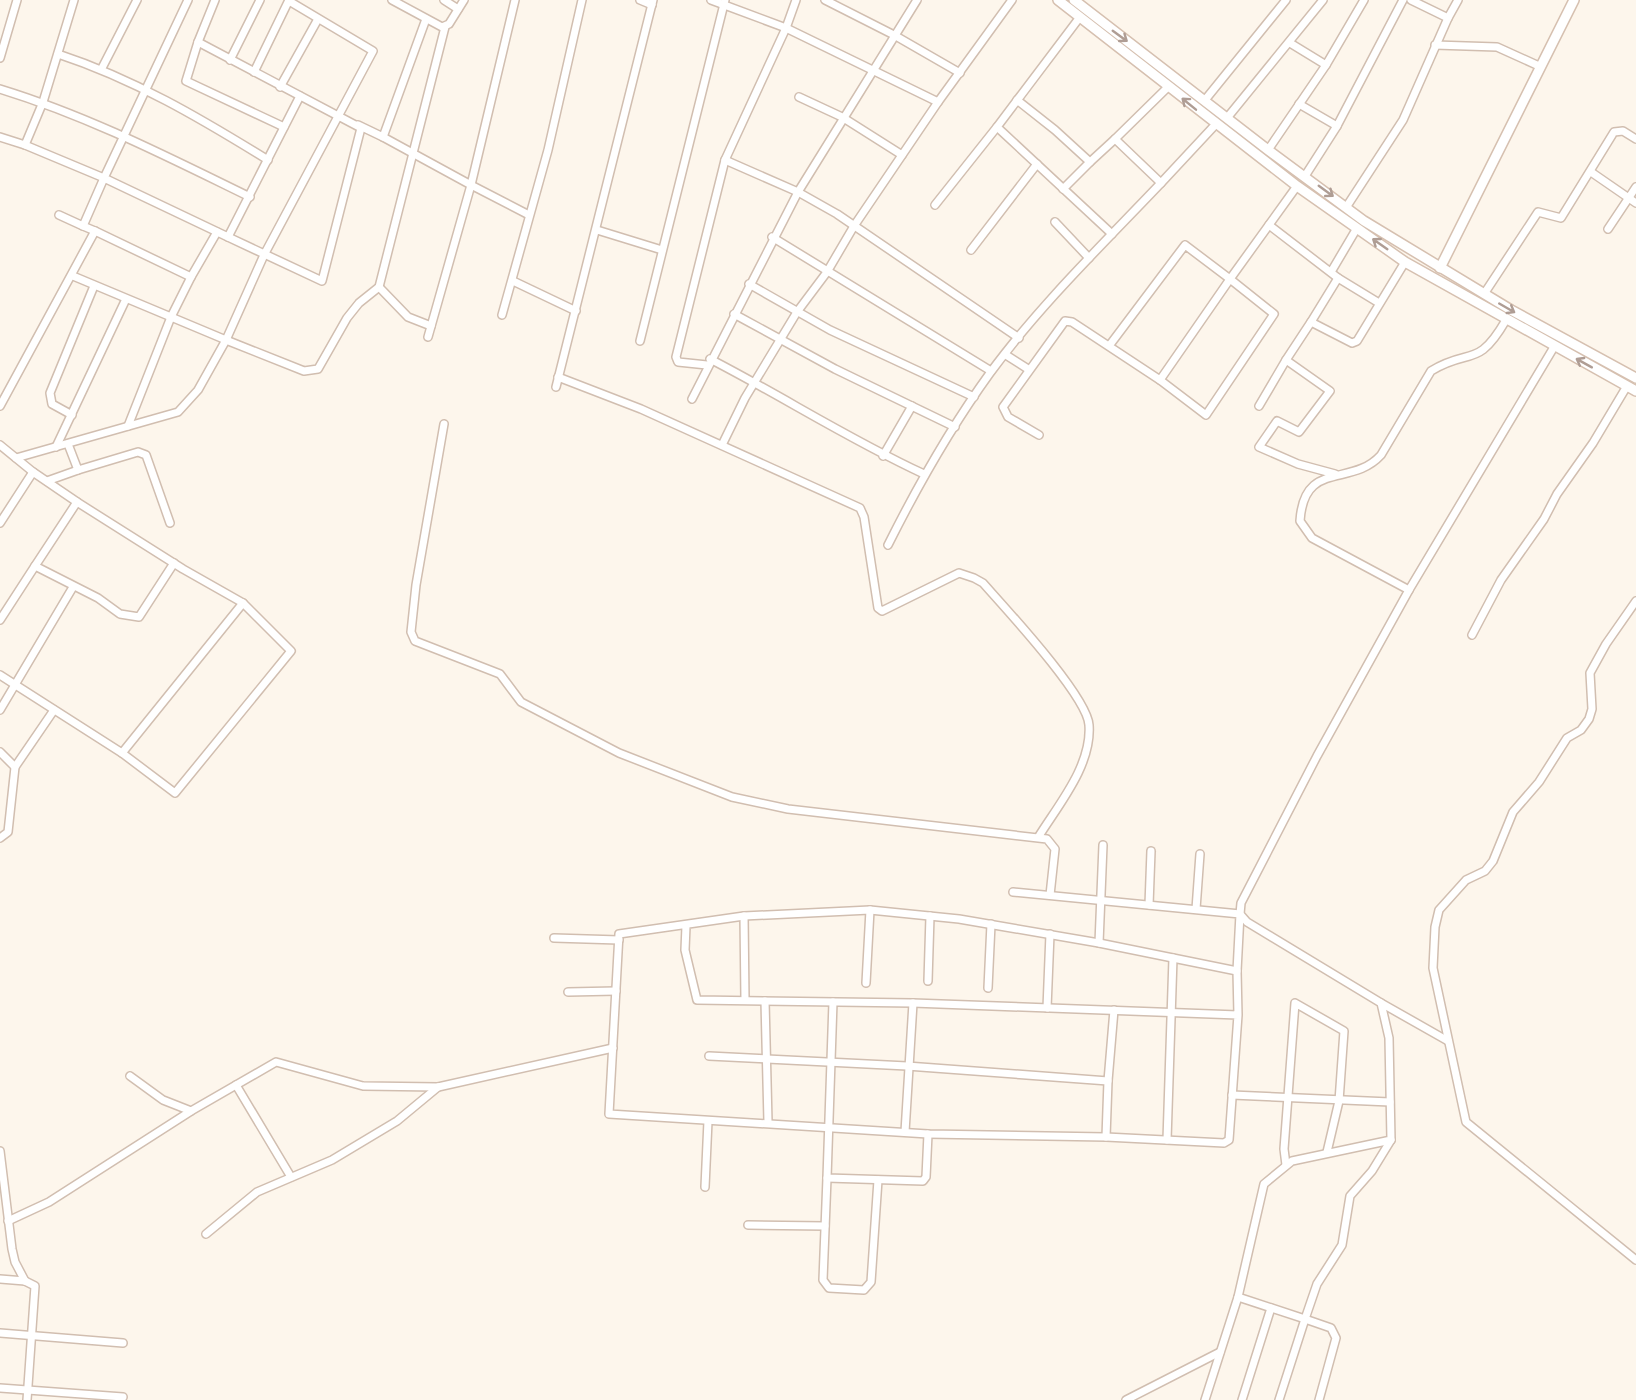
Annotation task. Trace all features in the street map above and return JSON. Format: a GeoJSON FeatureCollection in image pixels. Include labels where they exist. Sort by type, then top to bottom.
{"type":"FeatureCollection","features":[{"type":"Feature","properties":{"kind":"main road"},"geometry":{"type":"LineString","coordinates":[[1058,0],[1297,186],[1405,262],[1631,388]]}},
{"type":"Feature","properties":{"kind":"main road"},"geometry":{"type":"LineString","coordinates":[[1074,0],[1364,221],[1484,294],[1636,378]]}},
{"type":"Feature","properties":{"kind":"main road"},"geometry":{"type":"LineString","coordinates":[[1440,268],[1574,0]]}},
{"type":"Feature","properties":{"kind":"street"},"geometry":{"type":"LineString","coordinates":[[0,58],[17,0]]}},
{"type":"Feature","properties":{"kind":"street"},"geometry":{"type":"LineString","coordinates":[[25,145],[43,102],[74,0]]}},
{"type":"Feature","properties":{"kind":"street"},"geometry":{"type":"LineString","coordinates":[[102,69],[137,0]]}},
{"type":"Feature","properties":{"kind":"street"},"geometry":{"type":"LineString","coordinates":[[83,226],[188,0]]}},
{"type":"Feature","properties":{"kind":"street"},"geometry":{"type":"LineString","coordinates":[[214,0],[186,81],[285,127]]}},
{"type":"Feature","properties":{"kind":"street"},"geometry":{"type":"LineString","coordinates":[[230,60],[260,0]]}},
{"type":"Feature","properties":{"kind":"street"},"geometry":{"type":"LineString","coordinates":[[16,458],[178,412],[187,406],[226,340],[264,255],[373,51],[289,0],[254,72]]}},
{"type":"Feature","properties":{"kind":"street"},"geometry":{"type":"LineString","coordinates":[[392,0],[446,27]]}},
{"type":"Feature","properties":{"kind":"street"},"geometry":{"type":"LineString","coordinates":[[444,0],[458,9]]}},
{"type":"Feature","properties":{"kind":"street"},"geometry":{"type":"LineString","coordinates":[[73,276],[282,363],[312,372],[321,365],[347,318],[359,303],[379,287],[446,27],[464,0]]}},
{"type":"Feature","properties":{"kind":"street"},"geometry":{"type":"LineString","coordinates":[[428,337],[471,185],[515,0]]}},
{"type":"Feature","properties":{"kind":"street"},"geometry":{"type":"LineString","coordinates":[[502,315],[548,150],[582,0]]}},
{"type":"Feature","properties":{"kind":"street"},"geometry":{"type":"LineString","coordinates":[[556,387],[652,2],[640,0]]}},
{"type":"Feature","properties":{"kind":"street"},"geometry":{"type":"LineString","coordinates":[[711,0],[786,28],[938,102]]}},
{"type":"Feature","properties":{"kind":"street"},"geometry":{"type":"LineString","coordinates":[[796,0],[786,28],[725,160],[676,357],[678,362],[709,362],[757,383],[883,456],[924,474]]}},
{"type":"Feature","properties":{"kind":"street"},"geometry":{"type":"LineString","coordinates":[[825,0],[894,35],[960,73]]}},
{"type":"Feature","properties":{"kind":"street"},"geometry":{"type":"LineString","coordinates":[[692,399],[772,237],[842,117],[917,0]]}},
{"type":"Feature","properties":{"kind":"street"},"geometry":{"type":"LineString","coordinates":[[722,445],[745,398],[757,383],[797,312],[827,272],[854,226],[938,102],[1012,0]]}},
{"type":"Feature","properties":{"kind":"street"},"geometry":{"type":"LineString","coordinates":[[1205,100],[1286,0]]}},
{"type":"Feature","properties":{"kind":"street"},"geometry":{"type":"LineString","coordinates":[[1227,118],[1323,0]]}},
{"type":"Feature","properties":{"kind":"street"},"geometry":{"type":"LineString","coordinates":[[1268,150],[1326,65],[1364,0]]}},
{"type":"Feature","properties":{"kind":"street"},"geometry":{"type":"LineString","coordinates":[[1305,176],[1337,126],[1403,0]]}},
{"type":"Feature","properties":{"kind":"street"},"geometry":{"type":"LineString","coordinates":[[1411,0],[1448,18]]}},
{"type":"Feature","properties":{"kind":"street"},"geometry":{"type":"LineString","coordinates":[[1347,206],[1403,120],[1435,45],[1458,0]]}},
{"type":"Feature","properties":{"kind":"street"},"geometry":{"type":"LineString","coordinates":[[640,341],[724,3]]}},
{"type":"Feature","properties":{"kind":"street"},"geometry":{"type":"LineString","coordinates":[[935,205],[1080,18]]}},
{"type":"Feature","properties":{"kind":"street"},"geometry":{"type":"LineString","coordinates":[[280,87],[318,19]]}},
{"type":"Feature","properties":{"kind":"street"},"geometry":{"type":"LineString","coordinates":[[383,137],[426,19]]}},
{"type":"Feature","properties":{"kind":"street"},"geometry":{"type":"LineString","coordinates":[[0,136],[104,178],[264,255],[322,280],[361,128],[198,42]]}},
{"type":"Feature","properties":{"kind":"street"},"geometry":{"type":"LineString","coordinates":[[1290,43],[1326,65]]}},
{"type":"Feature","properties":{"kind":"street"},"geometry":{"type":"LineString","coordinates":[[1435,45],[1497,47],[1539,66]]}},
{"type":"Feature","properties":{"kind":"street"},"geometry":{"type":"LineString","coordinates":[[58,54],[102,69],[145,89],[194,115],[268,160]]}},
{"type":"Feature","properties":{"kind":"street"},"geometry":{"type":"LineString","coordinates":[[1063,189],[1168,87]]}},
{"type":"Feature","properties":{"kind":"street"},"geometry":{"type":"LineString","coordinates":[[0,89],[43,102],[124,135],[250,197]]}},
{"type":"Feature","properties":{"kind":"street"},"geometry":{"type":"LineString","coordinates":[[228,237],[300,96]]}},
{"type":"Feature","properties":{"kind":"street"},"geometry":{"type":"LineString","coordinates":[[799,96],[842,117],[902,155]]}},
{"type":"Feature","properties":{"kind":"street"},"geometry":{"type":"LineString","coordinates":[[1017,100],[1090,162]]}},
{"type":"Feature","properties":{"kind":"street"},"geometry":{"type":"LineString","coordinates":[[1299,104],[1337,126]]}},
{"type":"Feature","properties":{"kind":"street"},"geometry":{"type":"LineString","coordinates":[[339,116],[529,215]]}},
{"type":"Feature","properties":{"kind":"street"},"geometry":{"type":"LineString","coordinates":[[888,545],[924,474],[991,371],[1089,258],[1216,124]]}},
{"type":"Feature","properties":{"kind":"street"},"geometry":{"type":"LineString","coordinates":[[997,127],[1112,234]]}},
{"type":"Feature","properties":{"kind":"street"},"geometry":{"type":"LineString","coordinates":[[1484,294],[1538,212],[1561,218],[1614,132],[1623,131],[1636,139]]}},
{"type":"Feature","properties":{"kind":"street"},"geometry":{"type":"LineString","coordinates":[[1115,139],[1161,183]]}},
{"type":"Feature","properties":{"kind":"street"},"geometry":{"type":"LineString","coordinates":[[725,160],[798,192],[854,226],[1019,338]]}},
{"type":"Feature","properties":{"kind":"street"},"geometry":{"type":"LineString","coordinates":[[971,250],[1036,164]]}},
{"type":"Feature","properties":{"kind":"street"},"geometry":{"type":"LineString","coordinates":[[1591,172],[1636,203]]}},
{"type":"Feature","properties":{"kind":"street"},"geometry":{"type":"LineString","coordinates":[[1160,380],[1297,186]]}},
{"type":"Feature","properties":{"kind":"street"},"geometry":{"type":"LineString","coordinates":[[1608,228],[1636,187]]}},
{"type":"Feature","properties":{"kind":"street"},"geometry":{"type":"LineString","coordinates":[[59,215],[191,277]]}},
{"type":"Feature","properties":{"kind":"street"},"geometry":{"type":"LineString","coordinates":[[1055,222],[1089,258]]}},
{"type":"Feature","properties":{"kind":"street"},"geometry":{"type":"LineString","coordinates":[[1269,225],[1338,278],[1379,303]]}},
{"type":"Feature","properties":{"kind":"street"},"geometry":{"type":"LineString","coordinates":[[1331,272],[1357,228]]}},
{"type":"Feature","properties":{"kind":"street"},"geometry":{"type":"LineString","coordinates":[[597,230],[662,250]]}},
{"type":"Feature","properties":{"kind":"street"},"geometry":{"type":"LineString","coordinates":[[0,406],[73,276],[95,231]]}},
{"type":"Feature","properties":{"kind":"street"},"geometry":{"type":"LineString","coordinates":[[128,426],[171,317],[217,232]]}},
{"type":"Feature","properties":{"kind":"street"},"geometry":{"type":"LineString","coordinates":[[772,237],[991,371]]}},
{"type":"Feature","properties":{"kind":"street"},"geometry":{"type":"LineString","coordinates":[[1039,435],[1008,417],[1004,412],[1008,398],[1065,321],[1072,322],[1160,380],[1206,415],[1274,314],[1185,244],[1109,346]]}},
{"type":"Feature","properties":{"kind":"street"},"geometry":{"type":"LineString","coordinates":[[1311,322],[1352,343],[1357,341],[1405,262]]}},
{"type":"Feature","properties":{"kind":"street"},"geometry":{"type":"LineString","coordinates":[[1259,406],[1338,278]]}},
{"type":"Feature","properties":{"kind":"street"},"geometry":{"type":"LineString","coordinates":[[513,281],[576,311]]}},
{"type":"Feature","properties":{"kind":"street"},"geometry":{"type":"LineString","coordinates":[[749,284],[830,330],[974,397]]}},
{"type":"Feature","properties":{"kind":"street"},"geometry":{"type":"LineString","coordinates":[[72,415],[52,404],[50,393],[94,286]]}},
{"type":"Feature","properties":{"kind":"street"},"geometry":{"type":"LineString","coordinates":[[379,287],[408,317],[431,326]]}},
{"type":"Feature","properties":{"kind":"street"},"geometry":{"type":"LineString","coordinates":[[56,447],[126,299]]}},
{"type":"Feature","properties":{"kind":"street"},"geometry":{"type":"LineString","coordinates":[[734,314],[955,427]]}},
{"type":"Feature","properties":{"kind":"street"},"geometry":{"type":"LineString","coordinates":[[1409,590],[1312,538],[1303,529],[1301,511],[1305,495],[1314,484],[1335,474],[1362,470],[1373,464],[1431,371],[1479,354],[1494,341],[1506,320]]}},
{"type":"Feature","properties":{"kind":"street"},"geometry":{"type":"LineString","coordinates":[[1237,971],[991,924],[870,910],[744,916],[619,934],[609,1114],[708,1121],[768,1122],[831,1129],[928,1134],[1106,1137],[1224,1143],[1229,1140],[1238,1015],[1237,971],[1241,903],[1317,756],[1409,590],[1554,347]]}},
{"type":"Feature","properties":{"kind":"street"},"geometry":{"type":"LineString","coordinates":[[1006,355],[1028,369]]}},
{"type":"Feature","properties":{"kind":"street"},"geometry":{"type":"LineString","coordinates":[[1286,360],[1330,391],[1299,432],[1277,421],[1259,447],[1298,464],[1335,474]]}},
{"type":"Feature","properties":{"kind":"street"},"geometry":{"type":"LineString","coordinates":[[558,377],[722,445],[860,508],[864,517],[878,608],[882,611],[959,573],[966,574],[983,584],[1051,660],[1088,717],[1089,726],[1079,770],[1039,836]]}},
{"type":"Feature","properties":{"kind":"street"},"geometry":{"type":"LineString","coordinates":[[1472,635],[1501,579],[1631,388]]}},
{"type":"Feature","properties":{"kind":"street"},"geometry":{"type":"LineString","coordinates":[[883,456],[912,406]]}},
{"type":"Feature","properties":{"kind":"street"},"geometry":{"type":"LineString","coordinates":[[444,424],[416,585],[411,632],[415,641],[500,674],[521,702],[619,753],[732,797],[788,809],[1039,836],[1052,842],[1055,849],[1050,896]]}},
{"type":"Feature","properties":{"kind":"street"},"geometry":{"type":"LineString","coordinates":[[68,444],[78,470]]}},
{"type":"Feature","properties":{"kind":"street"},"geometry":{"type":"LineString","coordinates":[[0,445],[33,472],[76,502],[243,603],[291,651],[175,793],[122,753],[0,675]]}},
{"type":"Feature","properties":{"kind":"street"},"geometry":{"type":"LineString","coordinates":[[47,482],[78,470],[143,453],[148,460],[170,523]]}},
{"type":"Feature","properties":{"kind":"street"},"geometry":{"type":"LineString","coordinates":[[0,523],[33,472]]}},
{"type":"Feature","properties":{"kind":"street"},"geometry":{"type":"LineString","coordinates":[[0,620],[76,502]]}},
{"type":"Feature","properties":{"kind":"street"},"geometry":{"type":"LineString","coordinates":[[35,566],[98,598],[120,614],[139,617],[174,562]]}},
{"type":"Feature","properties":{"kind":"street"},"geometry":{"type":"LineString","coordinates":[[0,710],[74,587]]}},
{"type":"Feature","properties":{"kind":"street"},"geometry":{"type":"LineString","coordinates":[[1636,601],[1606,644],[1590,673],[1592,709],[1589,719],[1581,730],[1567,738],[1539,782],[1513,812],[1493,861],[1485,871],[1466,880],[1439,910],[1435,927],[1433,968],[1466,1122],[1636,1260]]}},
{"type":"Feature","properties":{"kind":"street"},"geometry":{"type":"LineString","coordinates":[[122,753],[243,603]]}},
{"type":"Feature","properties":{"kind":"street"},"geometry":{"type":"LineString","coordinates":[[0,838],[8,832],[15,767],[54,710]]}},
{"type":"Feature","properties":{"kind":"street"},"geometry":{"type":"LineString","coordinates":[[0,752],[15,767]]}},
{"type":"Feature","properties":{"kind":"street"},"geometry":{"type":"LineString","coordinates":[[1099,943],[1103,845]]}},
{"type":"Feature","properties":{"kind":"street"},"geometry":{"type":"LineString","coordinates":[[1149,905],[1151,851]]}},
{"type":"Feature","properties":{"kind":"street"},"geometry":{"type":"LineString","coordinates":[[1196,909],[1200,854]]}},
{"type":"Feature","properties":{"kind":"street"},"geometry":{"type":"LineString","coordinates":[[1013,892],[1240,914],[1247,922],[1448,1041]]}},
{"type":"Feature","properties":{"kind":"street"},"geometry":{"type":"LineString","coordinates":[[866,983],[870,910]]}},
{"type":"Feature","properties":{"kind":"street"},"geometry":{"type":"LineString","coordinates":[[744,916],[745,1000]]}},
{"type":"Feature","properties":{"kind":"street"},"geometry":{"type":"LineString","coordinates":[[928,981],[930,916]]}},
{"type":"Feature","properties":{"kind":"street"},"geometry":{"type":"LineString","coordinates":[[988,988],[991,924]]}},
{"type":"Feature","properties":{"kind":"street"},"geometry":{"type":"LineString","coordinates":[[686,926],[685,950],[698,1000],[913,1003],[1238,1015]]}},
{"type":"Feature","properties":{"kind":"street"},"geometry":{"type":"LineString","coordinates":[[1047,1008],[1050,934]]}},
{"type":"Feature","properties":{"kind":"street"},"geometry":{"type":"LineString","coordinates":[[554,938],[619,940]]}},
{"type":"Feature","properties":{"kind":"street"},"geometry":{"type":"LineString","coordinates":[[1167,1140],[1173,958]]}},
{"type":"Feature","properties":{"kind":"street"},"geometry":{"type":"LineString","coordinates":[[568,992],[616,991]]}},
{"type":"Feature","properties":{"kind":"street"},"geometry":{"type":"LineString","coordinates":[[765,1000],[768,1122]]}},
{"type":"Feature","properties":{"kind":"street"},"geometry":{"type":"LineString","coordinates":[[832,1002],[831,1129],[825,1226],[825,1286],[829,1288],[864,1290],[871,1282],[878,1180]]}},
{"type":"Feature","properties":{"kind":"street"},"geometry":{"type":"LineString","coordinates":[[904,1132],[913,1003]]}},
{"type":"Feature","properties":{"kind":"street"},"geometry":{"type":"LineString","coordinates":[[1287,1165],[1284,1149],[1294,1003],[1344,1031],[1339,1101],[1327,1152]]}},
{"type":"Feature","properties":{"kind":"street"},"geometry":{"type":"LineString","coordinates":[[1279,1400],[1317,1284],[1342,1245],[1350,1196],[1372,1171],[1391,1140],[1389,1038],[1381,1003]]}},
{"type":"Feature","properties":{"kind":"street"},"geometry":{"type":"LineString","coordinates":[[1106,1137],[1114,1010]]}},
{"type":"Feature","properties":{"kind":"street"},"geometry":{"type":"LineString","coordinates":[[8,1221],[49,1202],[190,1112],[276,1062],[363,1086],[438,1087],[613,1048]]}},
{"type":"Feature","properties":{"kind":"street"},"geometry":{"type":"LineString","coordinates":[[709,1056],[907,1066],[1108,1081]]}},
{"type":"Feature","properties":{"kind":"street"},"geometry":{"type":"LineString","coordinates":[[130,1076],[163,1100],[190,1112]]}},
{"type":"Feature","properties":{"kind":"street"},"geometry":{"type":"LineString","coordinates":[[236,1085],[291,1177]]}},
{"type":"Feature","properties":{"kind":"street"},"geometry":{"type":"LineString","coordinates":[[206,1234],[257,1192],[332,1160],[397,1121],[438,1087]]}},
{"type":"Feature","properties":{"kind":"street"},"geometry":{"type":"LineString","coordinates":[[1232,1095],[1390,1102]]}},
{"type":"Feature","properties":{"kind":"street"},"geometry":{"type":"LineString","coordinates":[[705,1187],[708,1121]]}},
{"type":"Feature","properties":{"kind":"street"},"geometry":{"type":"LineString","coordinates":[[827,1178],[924,1181],[928,1134]]}},
{"type":"Feature","properties":{"kind":"street"},"geometry":{"type":"LineString","coordinates":[[1205,1400],[1238,1297],[1263,1184],[1292,1161],[1391,1140]]}},
{"type":"Feature","properties":{"kind":"street"},"geometry":{"type":"LineString","coordinates":[[0,1151],[15,1262],[25,1281]]}},
{"type":"Feature","properties":{"kind":"street"},"geometry":{"type":"LineString","coordinates":[[748,1225],[825,1226]]}},
{"type":"Feature","properties":{"kind":"street"},"geometry":{"type":"LineString","coordinates":[[0,1279],[25,1281],[35,1286],[27,1400]]}},
{"type":"Feature","properties":{"kind":"street"},"geometry":{"type":"LineString","coordinates":[[1238,1297],[1331,1328],[1336,1338],[1319,1400]]}},
{"type":"Feature","properties":{"kind":"street"},"geometry":{"type":"LineString","coordinates":[[1242,1400],[1271,1308]]}},
{"type":"Feature","properties":{"kind":"street"},"geometry":{"type":"LineString","coordinates":[[0,1333],[123,1343]]}},
{"type":"Feature","properties":{"kind":"street"},"geometry":{"type":"LineString","coordinates":[[1125,1400],[1220,1352]]}},
{"type":"Feature","properties":{"kind":"street"},"geometry":{"type":"LineString","coordinates":[[0,1388],[123,1397]]}}]}
